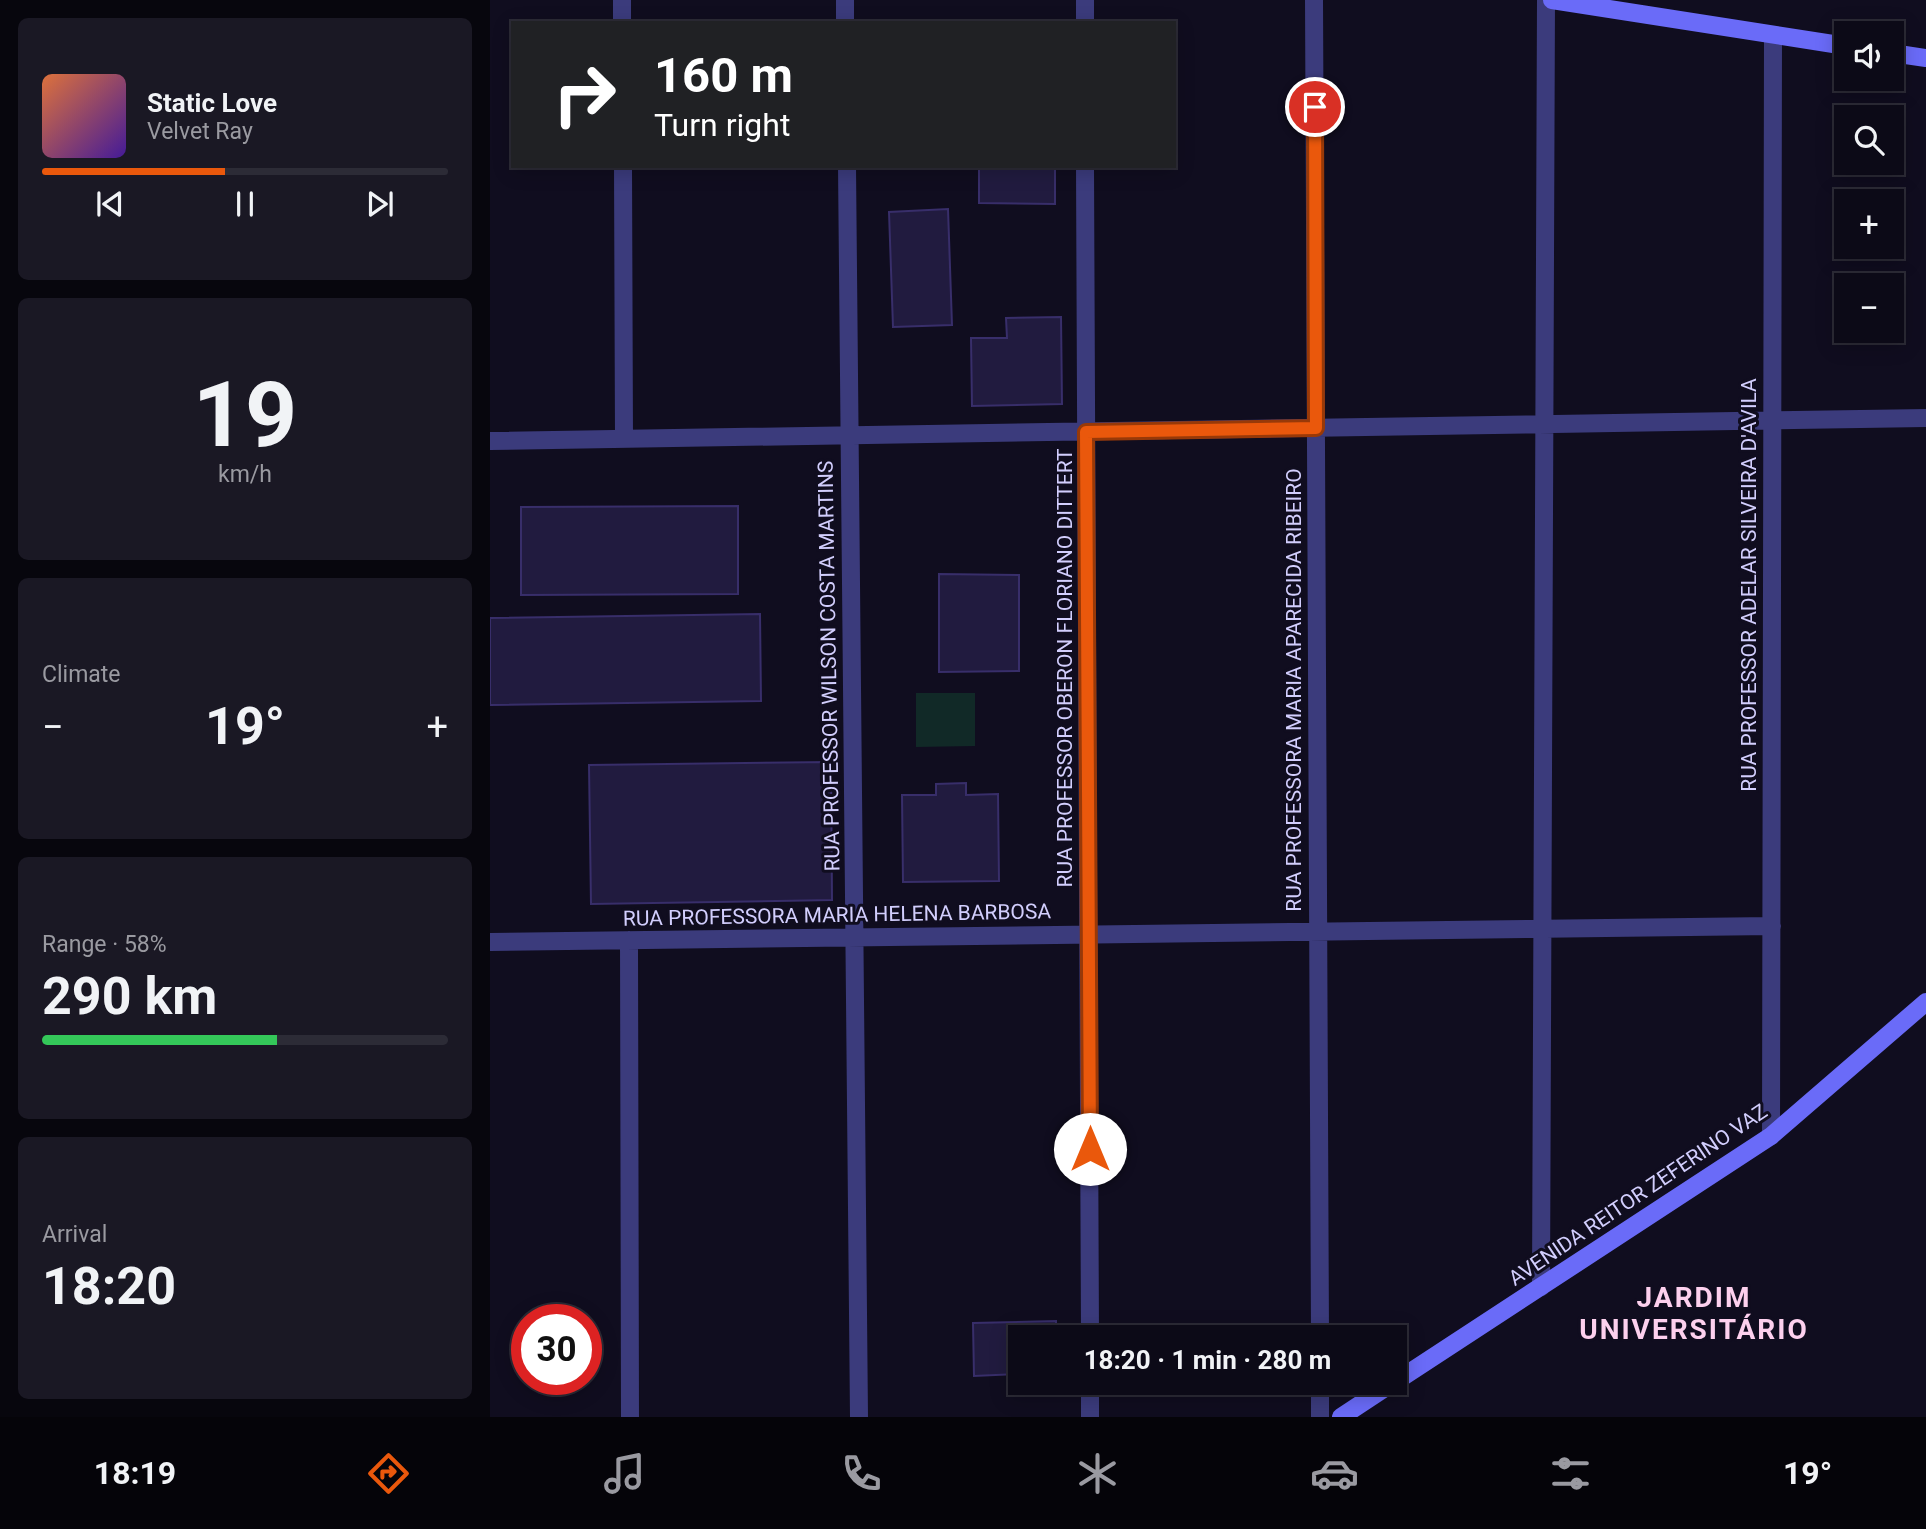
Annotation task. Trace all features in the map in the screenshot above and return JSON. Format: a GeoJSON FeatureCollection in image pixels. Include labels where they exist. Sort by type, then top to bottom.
{"type":"FeatureCollection","features":[{"type":"Feature","properties":{"kind":"street"},"geometry":{"type":"LineString","coordinates":[[622,0],[622,21]]}},
{"type":"Feature","properties":{"kind":"street"},"geometry":{"type":"LineString","coordinates":[[845,0],[845,21]]}},
{"type":"Feature","properties":{"kind":"street"},"geometry":{"type":"LineString","coordinates":[[1084,0],[1085,21]]}},
{"type":"Feature","properties":{"kind":"street","name":"RUA PROFESSORA MARIA APARECIDA RIBEIRO"},"geometry":{"type":"LineString","coordinates":[[1314,0],[1320,1325]]}},
{"type":"Feature","properties":{"kind":"street"},"geometry":{"type":"LineString","coordinates":[[1541,1287],[1546,0]]}},
{"type":"Feature","properties":{"kind":"street"},"geometry":{"type":"LineString","coordinates":[[1552,0],[1834,44]]}},
{"type":"Feature","properties":{"kind":"street","name":"RUA PROFESSOR ADELAR SILVEIRA D'AVILA"},"geometry":{"type":"LineString","coordinates":[[1771,1136],[1773,35]]}},
{"type":"Feature","properties":{"kind":"street"},"geometry":{"type":"LineString","coordinates":[[1904,55],[1926,58]]}},
{"type":"Feature","properties":{"kind":"street"},"geometry":{"type":"LineString","coordinates":[[623,168],[624,439]]}},
{"type":"Feature","properties":{"kind":"street","name":"RUA PROFESSOR WILSON COSTA MARTINS"},"geometry":{"type":"LineString","coordinates":[[847,168],[859,1417]]}},
{"type":"Feature","properties":{"kind":"street","name":"RUA PROFESSOR OBERON FLORIANO DITTERT"},"geometry":{"type":"LineString","coordinates":[[1085,168],[1090,1325]]}},
{"type":"Feature","properties":{"kind":"street"},"geometry":{"type":"LineString","coordinates":[[490,441],[1926,418]]}},
{"type":"Feature","properties":{"kind":"street","name":"RUA PROFESSORA MARIA HELENA BARBOSA"},"geometry":{"type":"LineString","coordinates":[[490,942],[1772,926]]}},
{"type":"Feature","properties":{"kind":"street"},"geometry":{"type":"LineString","coordinates":[[629,940],[629,1417]]}},
{"type":"Feature","properties":{"kind":"street","name":"AVENIDA REITOR ZEFERINO VAZ"},"geometry":{"type":"LineString","coordinates":[[1407,1374],[1771,1136],[1926,1002]]}},
{"type":"Feature","properties":{"kind":"street"},"geometry":{"type":"LineString","coordinates":[[1090,1395],[1090,1417]]}},
{"type":"Feature","properties":{"kind":"street"},"geometry":{"type":"LineString","coordinates":[[1320,1395],[1320,1417]]}},
{"type":"Feature","properties":{"kind":"street","name":"AVENIDA REITOR ZEFERINO VAZ"},"geometry":{"type":"LineString","coordinates":[[1341,1417],[1374,1395]]}},
{"type":"Feature","properties":{"kind":"green space"},"geometry":{"type":"Polygon","coordinates":[[[916,693],[975,693],[975,746],[916,747],[916,693]]]}},
{"type":"Feature","properties":{"kind":"building"},"geometry":{"type":"Polygon","coordinates":[[[979,168],[1055,168],[1055,204],[979,203],[979,168]]]}},
{"type":"Feature","properties":{"kind":"building"},"geometry":{"type":"Polygon","coordinates":[[[948,209],[952,325],[893,327],[889,212],[948,209]]]}},
{"type":"Feature","properties":{"kind":"building"},"geometry":{"type":"Polygon","coordinates":[[[1061,317],[1062,404],[972,406],[971,338],[1007,338],[1006,318],[1061,317]]]}},
{"type":"Feature","properties":{"kind":"building"},"geometry":{"type":"Polygon","coordinates":[[[738,506],[738,594],[521,595],[521,507],[738,506]]]}},
{"type":"Feature","properties":{"kind":"building"},"geometry":{"type":"Polygon","coordinates":[[[939,574],[1019,575],[1019,671],[939,672],[939,574]]]}},
{"type":"Feature","properties":{"kind":"building"},"geometry":{"type":"Polygon","coordinates":[[[760,614],[761,701],[490,705],[490,618],[760,614]]]}},
{"type":"Feature","properties":{"kind":"building"},"geometry":{"type":"Polygon","coordinates":[[[831,762],[832,900],[591,904],[589,765],[831,762]]]}},
{"type":"Feature","properties":{"kind":"building"},"geometry":{"type":"Polygon","coordinates":[[[966,783],[966,795],[998,794],[999,881],[903,882],[902,795],[936,795],[936,784],[966,783]]]}},
{"type":"Feature","properties":{"kind":"building"},"geometry":{"type":"Polygon","coordinates":[[[1056,1321],[1056,1325],[1008,1325],[1008,1375],[974,1376],[973,1323],[1056,1321]]]}},
{"type":"Feature","properties":{"kind":"district","name":"JARDIM UNIVERSITÁRIO"},"geometry":{"type":"Point","coordinates":[1694,1313]}},
{"type":"Feature","properties":{"kind":"route"},"geometry":{"type":"LineString","coordinates":[[1090,1149],[1086,432],[1316,428],[1315,107]]}}]}
